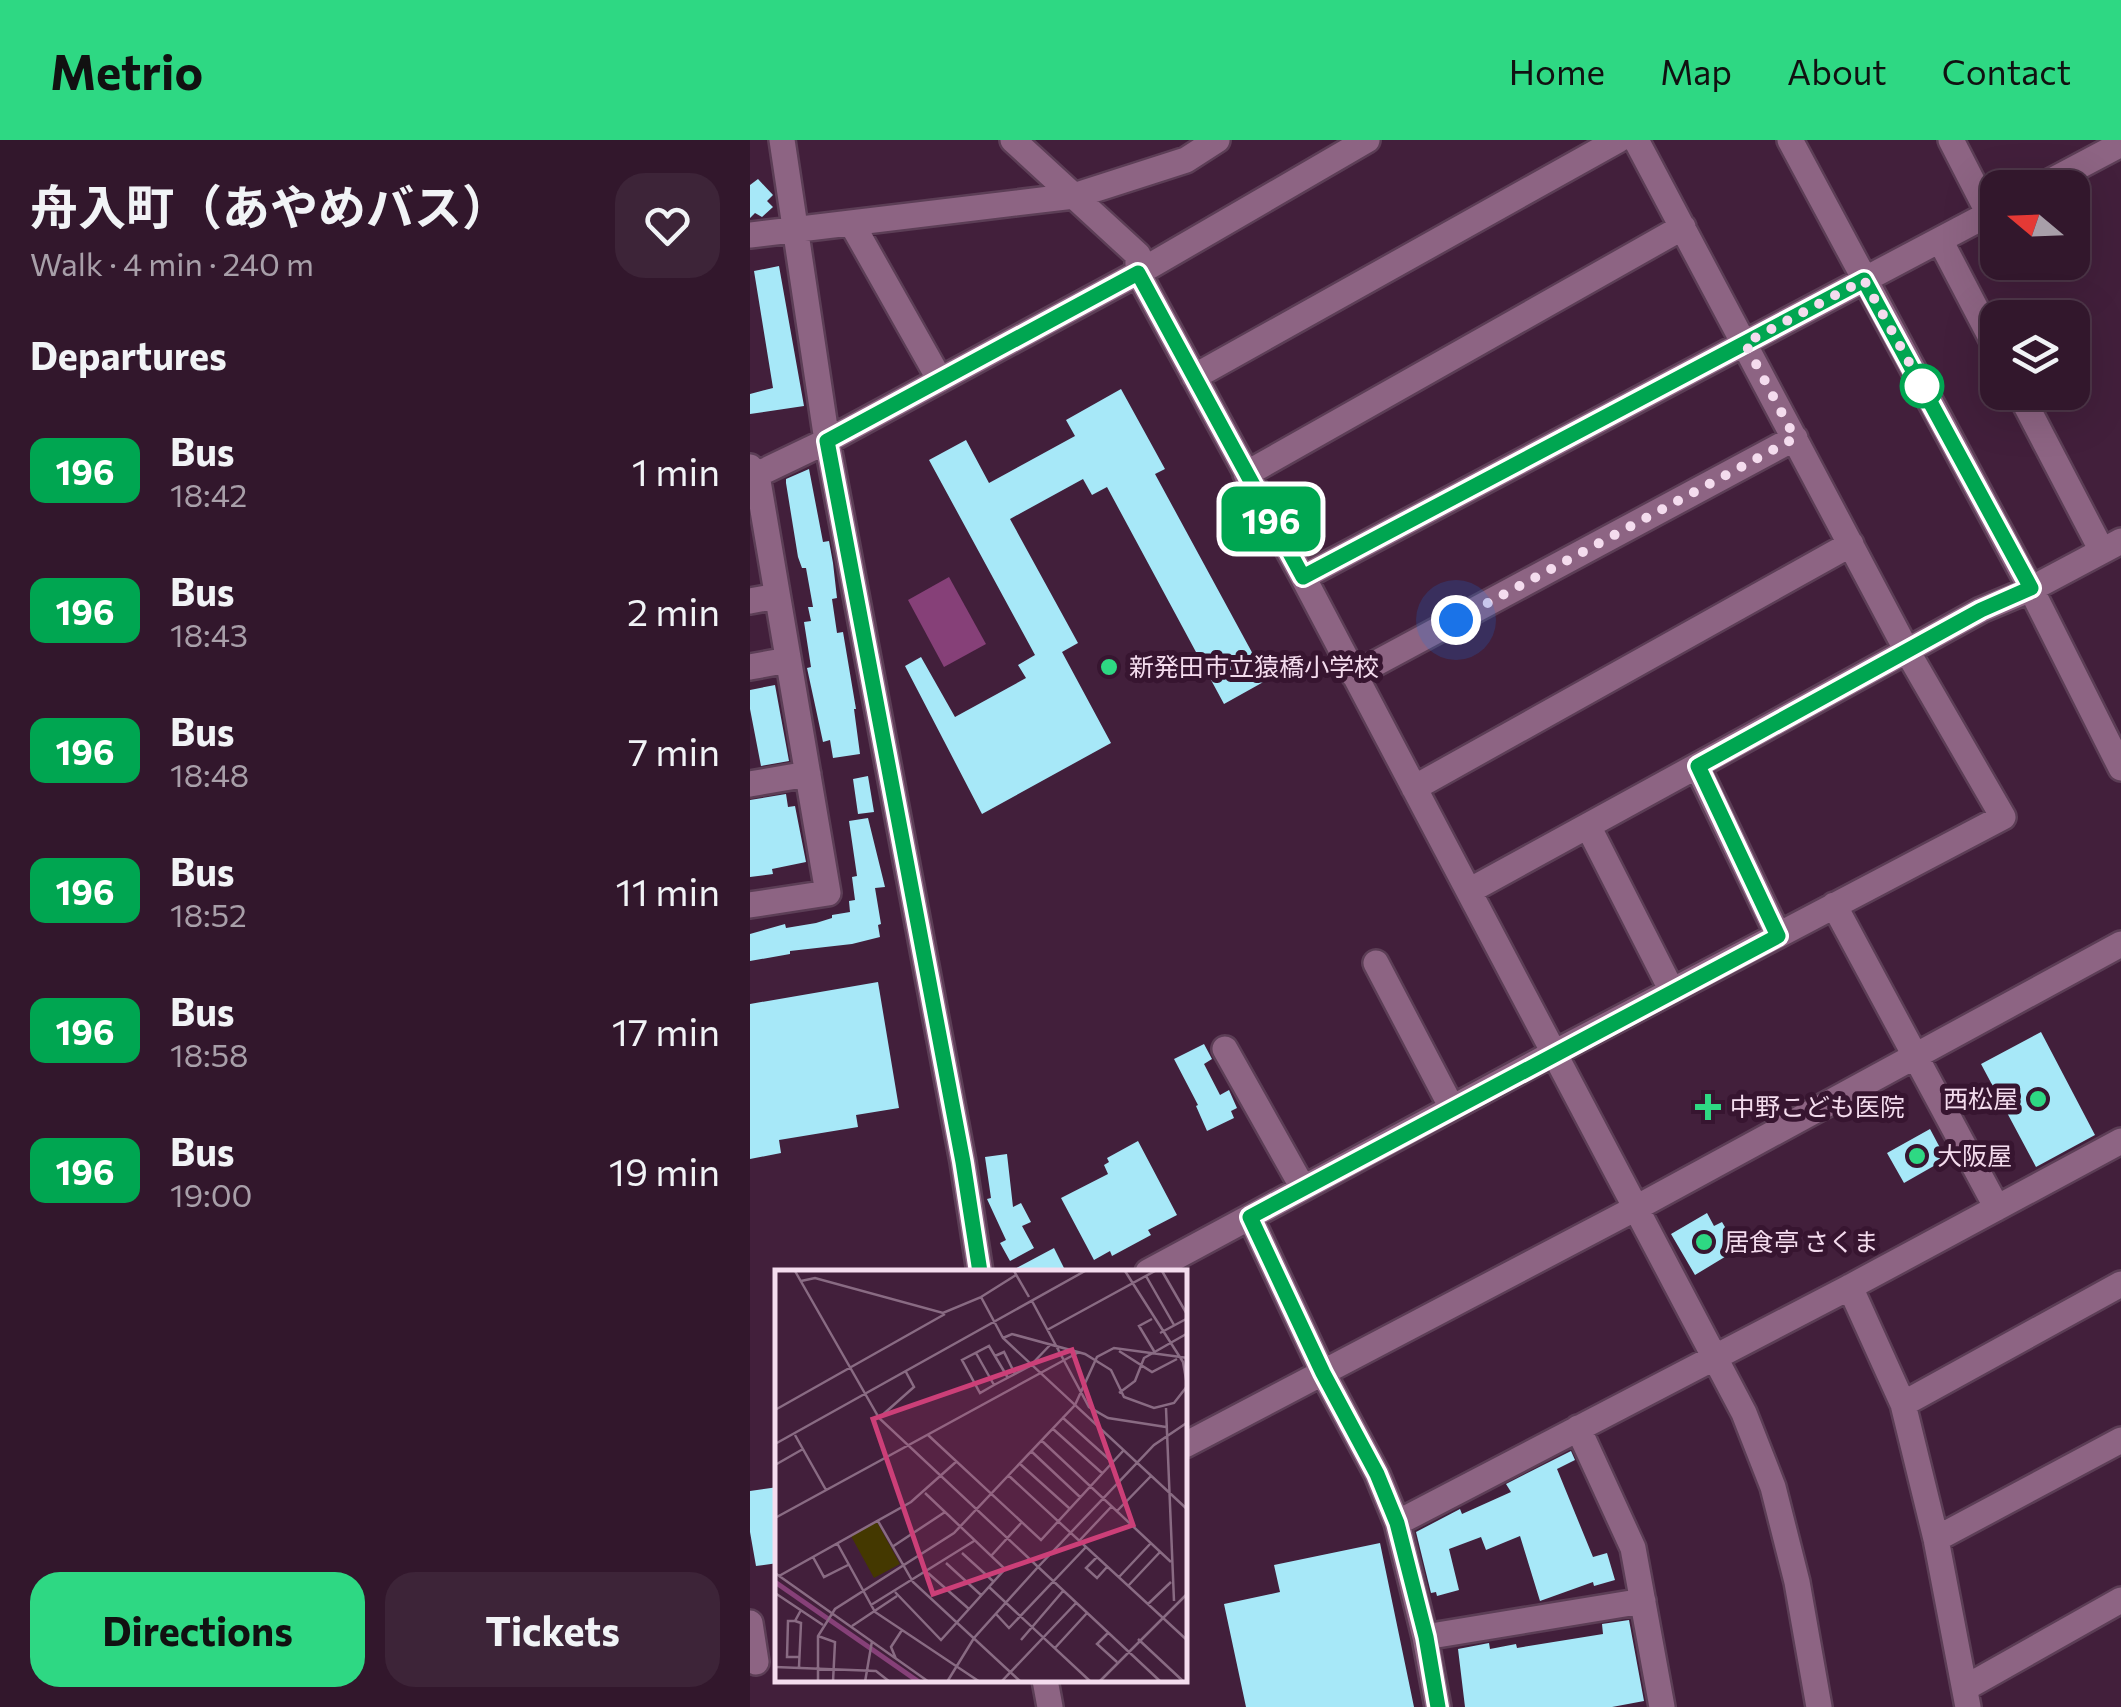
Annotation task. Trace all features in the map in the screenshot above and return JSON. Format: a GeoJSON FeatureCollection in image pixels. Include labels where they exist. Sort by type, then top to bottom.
{"type":"FeatureCollection","features":[{"type":"Feature","properties":{"kind":"street"},"geometry":{"type":"LineString","coordinates":[[782,140],[827,441],[963,1162],[980,1270]]}},
{"type":"Feature","properties":{"kind":"street"},"geometry":{"type":"LineString","coordinates":[[1013,140],[1138,255],[1138,273],[1303,577],[1744,1414],[1773,1487],[1797,1582],[1818,1707]]}},
{"type":"Feature","properties":{"kind":"street"},"geometry":{"type":"LineString","coordinates":[[750,235],[1074,196],[1186,160],[1217,140]]}},
{"type":"Feature","properties":{"kind":"street"},"geometry":{"type":"LineString","coordinates":[[1194,377],[1618,140]]}},
{"type":"Feature","properties":{"kind":"street"},"geometry":{"type":"LineString","coordinates":[[1152,1270],[2003,817],[1907,650],[1636,140]]}},
{"type":"Feature","properties":{"kind":"street"},"geometry":{"type":"LineString","coordinates":[[1790,140],[2031,588],[2121,768]]}},
{"type":"Feature","properties":{"kind":"street"},"geometry":{"type":"LineString","coordinates":[[1951,140],[1980,189]]}},
{"type":"Feature","properties":{"kind":"street"},"geometry":{"type":"LineString","coordinates":[[750,905],[828,893],[778,596],[752,473],[827,441],[1138,273],[1362,141]]}},
{"type":"Feature","properties":{"kind":"street"},"geometry":{"type":"LineString","coordinates":[[2061,170],[2086,150],[2121,144]]}},
{"type":"Feature","properties":{"kind":"street"},"geometry":{"type":"LineString","coordinates":[[1303,577],[1980,218]]}},
{"type":"Feature","properties":{"kind":"street"},"geometry":{"type":"LineString","coordinates":[[852,224],[940,380]]}},
{"type":"Feature","properties":{"kind":"street"},"geometry":{"type":"LineString","coordinates":[[1246,474],[1683,227]]}},
{"type":"Feature","properties":{"kind":"street"},"geometry":{"type":"LineString","coordinates":[[1940,240],[1980,317]]}},
{"type":"Feature","properties":{"kind":"street"},"geometry":{"type":"LineString","coordinates":[[1468,891],[1981,610],[2111,546],[2030,410]]}},
{"type":"Feature","properties":{"kind":"street"},"geometry":{"type":"LineString","coordinates":[[1354,675],[1795,438]]}},
{"type":"Feature","properties":{"kind":"street"},"geometry":{"type":"LineString","coordinates":[[1414,788],[1851,544]]}},
{"type":"Feature","properties":{"kind":"street"},"geometry":{"type":"LineString","coordinates":[[750,601],[778,596]]}},
{"type":"Feature","properties":{"kind":"street"},"geometry":{"type":"LineString","coordinates":[[750,667],[788,660]]}},
{"type":"Feature","properties":{"kind":"street"},"geometry":{"type":"LineString","coordinates":[[1698,766],[1778,936]]}},
{"type":"Feature","properties":{"kind":"street"},"geometry":{"type":"LineString","coordinates":[[750,784],[808,774]]}},
{"type":"Feature","properties":{"kind":"street"},"geometry":{"type":"LineString","coordinates":[[1588,826],[1672,990]]}},
{"type":"Feature","properties":{"kind":"street"},"geometry":{"type":"LineString","coordinates":[[1834,906],[1997,1208]]}},
{"type":"Feature","properties":{"kind":"street"},"geometry":{"type":"LineString","coordinates":[[1188,1443],[1636,1208],[2121,944]]}},
{"type":"Feature","properties":{"kind":"street"},"geometry":{"type":"LineString","coordinates":[[1376,963],[1452,1108]]}},
{"type":"Feature","properties":{"kind":"street"},"geometry":{"type":"LineString","coordinates":[[1225,1049],[1304,1188]]}},
{"type":"Feature","properties":{"kind":"street"},"geometry":{"type":"LineString","coordinates":[[1397,1523],[2121,1141]]}},
{"type":"Feature","properties":{"kind":"street"},"geometry":{"type":"LineString","coordinates":[[1250,1217],[1323,1373],[1377,1474],[1397,1523],[1426,1637],[1438,1707]]}},
{"type":"Feature","properties":{"kind":"street"},"geometry":{"type":"LineString","coordinates":[[1902,1404],[2121,1284]]}},
{"type":"Feature","properties":{"kind":"street"},"geometry":{"type":"LineString","coordinates":[[1850,1287],[1902,1404],[1936,1539],[1967,1698],[2121,1600]]}},
{"type":"Feature","properties":{"kind":"street"},"geometry":{"type":"LineString","coordinates":[[1578,1428],[1633,1548],[1662,1707]]}},
{"type":"Feature","properties":{"kind":"street"},"geometry":{"type":"LineString","coordinates":[[1936,1539],[2121,1440]]}},
{"type":"Feature","properties":{"kind":"street"},"geometry":{"type":"LineString","coordinates":[[1426,1637],[1642,1601]]}},
{"type":"Feature","properties":{"kind":"street"},"geometry":{"type":"LineString","coordinates":[[750,1623],[761,1659]]}},
{"type":"Feature","properties":{"kind":"street"},"geometry":{"type":"LineString","coordinates":[[1045,1682],[1050,1707]]}},
{"type":"Feature","properties":{"kind":"shaded area"},"geometry":{"type":"Polygon","coordinates":[[[949,577],[986,644],[944,667],[908,600],[949,577]]]}},
{"type":"Feature","properties":{"kind":"building"},"geometry":{"type":"Polygon","coordinates":[[[758,179],[773,195],[767,201],[773,207],[762,217],[755,213],[750,218],[750,185],[758,179]]]}},
{"type":"Feature","properties":{"kind":"building"},"geometry":{"type":"Polygon","coordinates":[[[779,266],[804,406],[750,414],[750,394],[773,388],[754,271],[779,266]]]}},
{"type":"Feature","properties":{"kind":"building"},"geometry":{"type":"Polygon","coordinates":[[[1121,389],[1165,469],[1155,474],[1267,680],[1224,704],[1107,487],[1092,495],[1083,479],[1010,519],[1078,643],[1062,652],[1111,743],[982,814],[905,666],[921,657],[955,717],[1026,678],[1018,665],[1035,655],[929,460],[966,440],[989,483],[1075,436],[1066,420],[1121,389]]]}},
{"type":"Feature","properties":{"kind":"building"},"geometry":{"type":"Polygon","coordinates":[[[809,469],[823,542],[829,541],[833,563],[837,598],[832,599],[837,633],[843,632],[860,754],[833,758],[830,740],[823,742],[807,668],[811,667],[804,622],[811,621],[808,607],[813,607],[806,568],[802,568],[798,557],[786,483],[786,479],[809,469]]]}},
{"type":"Feature","properties":{"kind":"building"},"geometry":{"type":"Polygon","coordinates":[[[775,685],[789,761],[761,766],[750,690],[775,685]]]}},
{"type":"Feature","properties":{"kind":"building"},"geometry":{"type":"Polygon","coordinates":[[[868,776],[874,812],[858,814],[853,779],[868,776]]]}},
{"type":"Feature","properties":{"kind":"building"},"geometry":{"type":"Polygon","coordinates":[[[786,794],[788,807],[795,806],[806,862],[772,869],[773,874],[750,877],[750,800],[786,794]]]}},
{"type":"Feature","properties":{"kind":"building"},"geometry":{"type":"Polygon","coordinates":[[[868,818],[885,887],[875,888],[880,937],[750,961],[750,934],[785,924],[786,928],[816,923],[850,912],[849,901],[855,900],[852,877],[857,876],[849,821],[868,818]]]}},
{"type":"Feature","properties":{"kind":"building"},"geometry":{"type":"Polygon","coordinates":[[[878,982],[899,1108],[856,1115],[858,1127],[779,1140],[781,1153],[750,1159],[750,1004],[878,982]]]}},
{"type":"Feature","properties":{"kind":"building","name":"西松屋"},"geometry":{"type":"Polygon","coordinates":[[[2041,1032],[2095,1135],[2036,1167],[1981,1064],[2041,1032]]]}},
{"type":"Feature","properties":{"kind":"building"},"geometry":{"type":"Polygon","coordinates":[[[1204,1044],[1212,1059],[1204,1064],[1220,1095],[1229,1090],[1237,1108],[1231,1111],[1234,1118],[1207,1131],[1174,1059],[1204,1044]]]}},
{"type":"Feature","properties":{"kind":"building","name":"大阪屋"},"geometry":{"type":"Polygon","coordinates":[[[1930,1129],[1946,1159],[1904,1183],[1887,1153],[1930,1129]]]}},
{"type":"Feature","properties":{"kind":"building"},"geometry":{"type":"Polygon","coordinates":[[[1138,1141],[1177,1215],[1148,1230],[1151,1235],[1112,1256],[1110,1251],[1094,1260],[1061,1198],[1108,1174],[1104,1165],[1109,1162],[1107,1158],[1138,1141]]]}},
{"type":"Feature","properties":{"kind":"building"},"geometry":{"type":"Polygon","coordinates":[[[1007,1154],[1013,1207],[1021,1203],[1031,1222],[1022,1226],[1034,1248],[1010,1261],[1000,1243],[1006,1240],[987,1199],[991,1198],[985,1157],[1007,1154]]]}},
{"type":"Feature","properties":{"kind":"building","name":"居食亭 さくま"},"geometry":{"type":"Polygon","coordinates":[[[1707,1213],[1714,1226],[1722,1222],[1738,1249],[1695,1275],[1671,1234],[1707,1213]]]}},
{"type":"Feature","properties":{"kind":"building"},"geometry":{"type":"Polygon","coordinates":[[[1054,1248],[1065,1270],[1013,1270],[1054,1248]]]}},
{"type":"Feature","properties":{"kind":"building"},"geometry":{"type":"Polygon","coordinates":[[[1571,1451],[1575,1460],[1557,1469],[1593,1557],[1607,1553],[1615,1580],[1594,1586],[1593,1582],[1540,1601],[1520,1536],[1486,1550],[1481,1537],[1449,1549],[1459,1590],[1437,1596],[1436,1592],[1431,1593],[1416,1532],[1460,1509],[1462,1514],[1511,1492],[1506,1484],[1571,1451]]]}},
{"type":"Feature","properties":{"kind":"building"},"geometry":{"type":"Polygon","coordinates":[[[775,1487],[775,1563],[756,1566],[750,1532],[750,1491],[775,1487]]]}},
{"type":"Feature","properties":{"kind":"building"},"geometry":{"type":"Polygon","coordinates":[[[1380,1543],[1414,1707],[1246,1707],[1224,1604],[1280,1592],[1274,1565],[1380,1543]]]}},
{"type":"Feature","properties":{"kind":"building"},"geometry":{"type":"Polygon","coordinates":[[[1629,1620],[1644,1701],[1612,1707],[1465,1707],[1458,1649],[1489,1643],[1490,1649],[1516,1644],[1517,1648],[1603,1634],[1602,1624],[1629,1620]]]}},
{"type":"Feature","properties":{"kind":"bus line","name":"196"},"geometry":{"type":"LineString","coordinates":[[980,1270],[963,1162],[827,441],[1138,273],[1303,577],[1864,280],[2031,588],[1981,610],[1698,766],[1778,936],[1250,1217],[1323,1373],[1377,1474],[1397,1523],[1426,1637],[1438,1707]]}},
{"type":"Feature","properties":{"kind":"place","name":"新発田市立猿橋小学校"},"geometry":{"type":"Point","coordinates":[1109,667]}},
{"type":"Feature","properties":{"kind":"place","name":"西松屋"},"geometry":{"type":"Point","coordinates":[2038,1099]}},
{"type":"Feature","properties":{"kind":"place","name":"中野こども医院"},"geometry":{"type":"Point","coordinates":[1708,1107]}},
{"type":"Feature","properties":{"kind":"place","name":"大阪屋"},"geometry":{"type":"Point","coordinates":[1917,1156]}},
{"type":"Feature","properties":{"kind":"place","name":"居食亭 さくま"},"geometry":{"type":"Point","coordinates":[1704,1242]}},
{"type":"Feature","properties":{"kind":"route"},"geometry":{"type":"LineString","coordinates":[[1456,620],[1795,438],[1745,343],[1864,280],[1922,386]]}}]}
